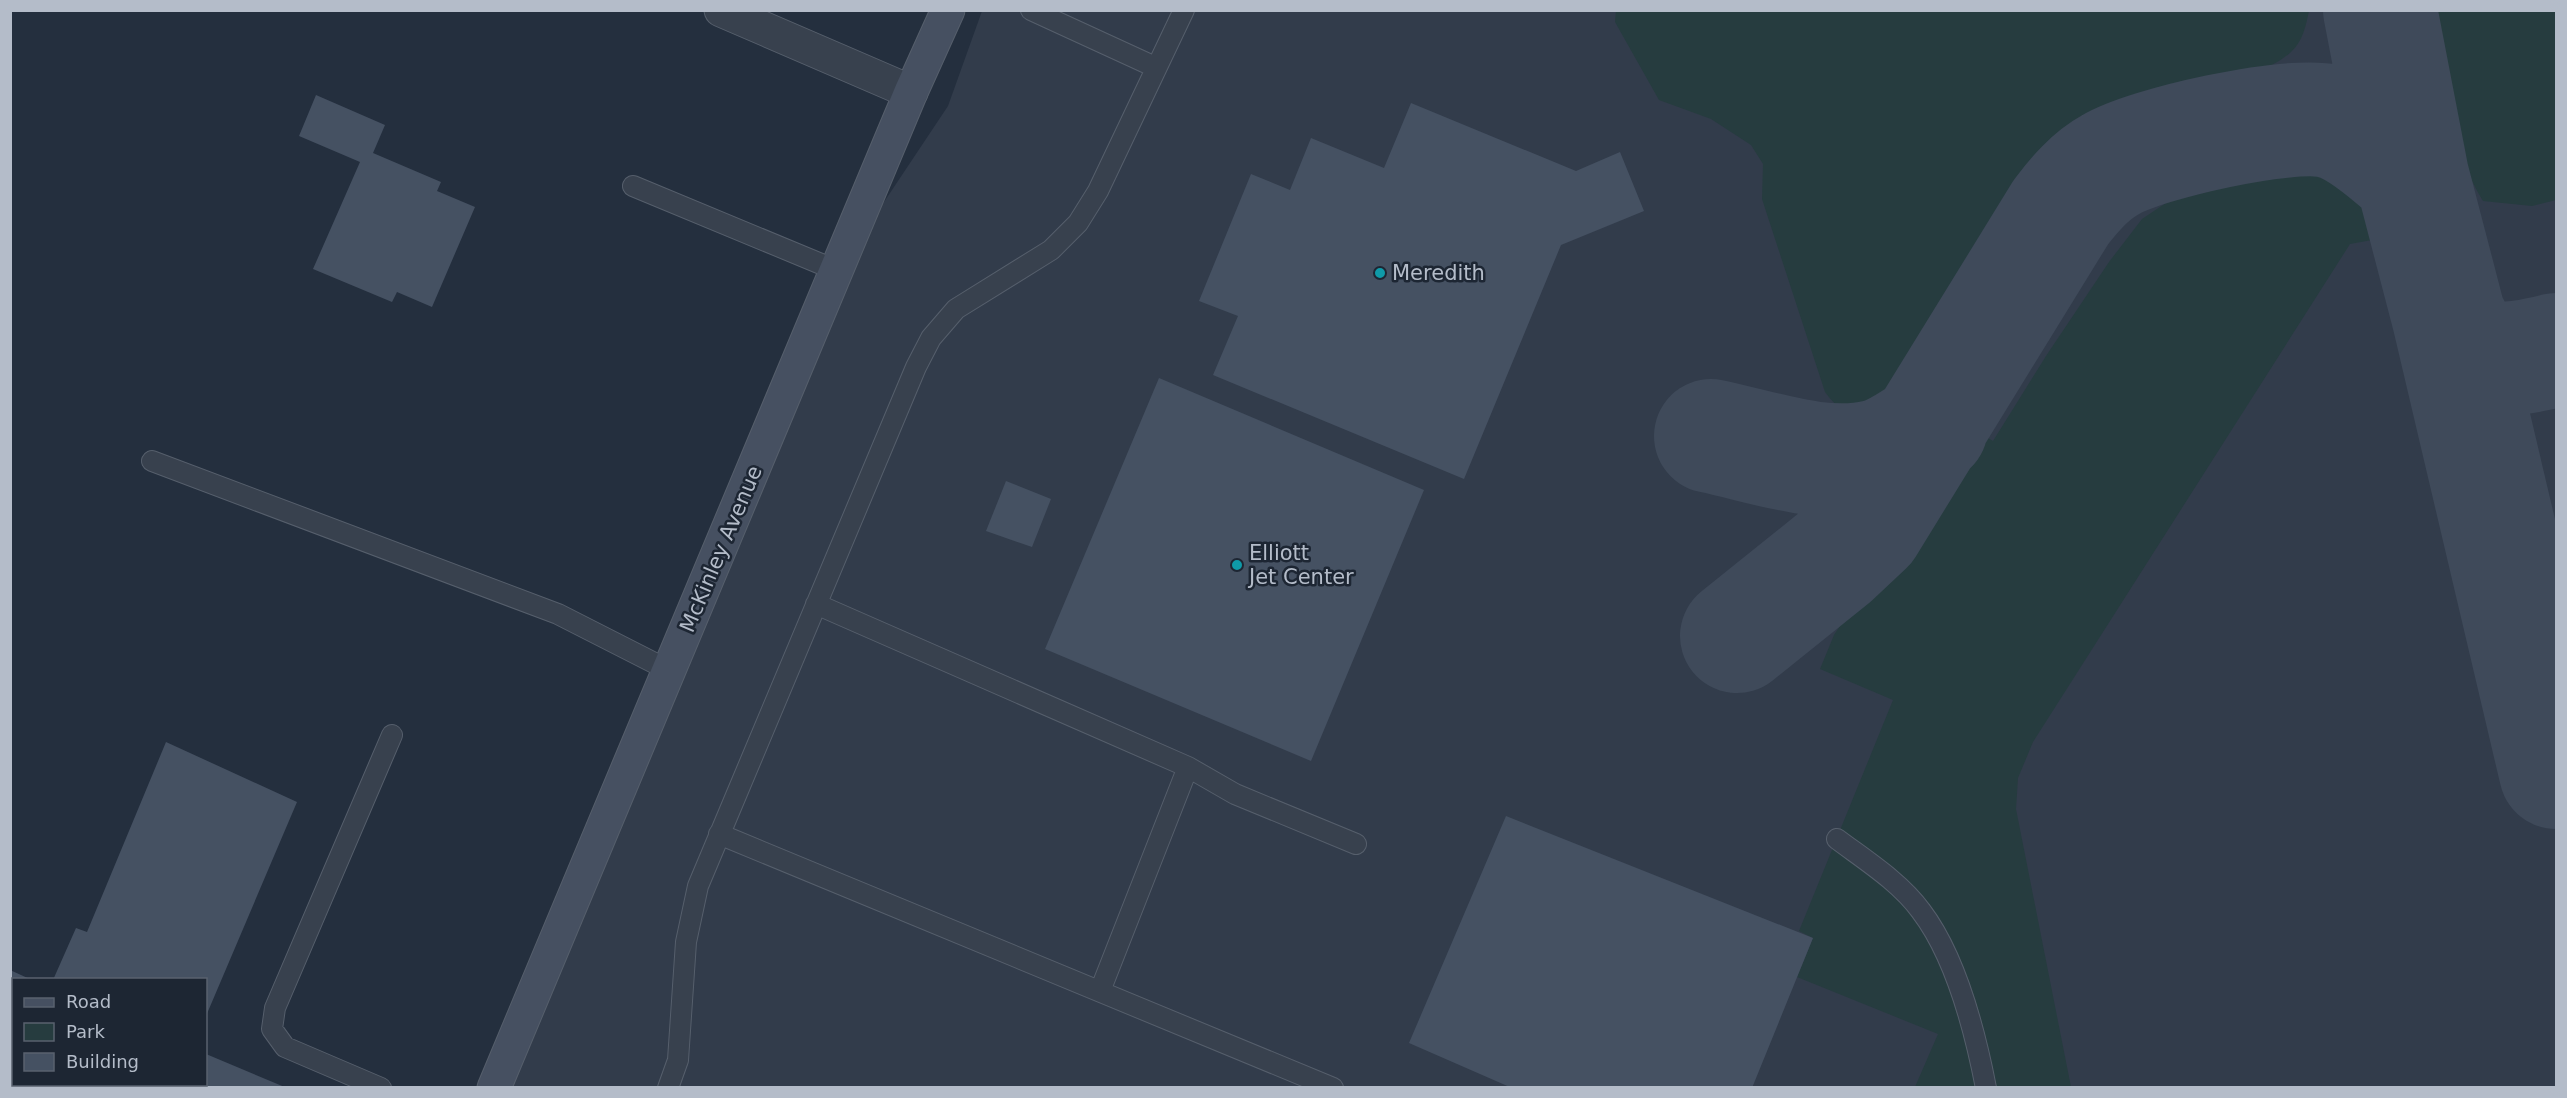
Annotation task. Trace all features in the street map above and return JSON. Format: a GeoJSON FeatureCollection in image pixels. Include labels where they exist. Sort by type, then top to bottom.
{"type":"FeatureCollection","features":[{"type":"Feature","properties":{"kind":"main road","name":"McKinley Avenue"},"geometry":{"type":"LineString","coordinates":[[494,1088],[911,92],[948,10]]}},
{"type":"Feature","properties":{"kind":"street"},"geometry":{"type":"LineString","coordinates":[[721,10],[911,92]]}},
{"type":"Feature","properties":{"kind":"lane"},"geometry":{"type":"LineString","coordinates":[[1031,10],[1155,67]]}},
{"type":"Feature","properties":{"kind":"lane"},"geometry":{"type":"LineString","coordinates":[[668,1088],[678,1060],[686,942],[698,886],[872,467],[931,338],[956,309],[1051,250],[1078,223],[1098,191],[1184,10]]}},
{"type":"Feature","properties":{"kind":"lane"},"geometry":{"type":"LineString","coordinates":[[633,186],[838,271]]}},
{"type":"Feature","properties":{"kind":"lane"},"geometry":{"type":"LineString","coordinates":[[152,461],[558,614],[670,671]]}},
{"type":"Feature","properties":{"kind":"lane"},"geometry":{"type":"LineString","coordinates":[[816,604],[1188,767],[1235,794],[1356,844]]}},
{"type":"Feature","properties":{"kind":"lane"},"geometry":{"type":"LineString","coordinates":[[373,1086],[285,1047],[272,1029],[275,1008],[392,735]]}},
{"type":"Feature","properties":{"kind":"lane"},"geometry":{"type":"LineString","coordinates":[[1100,991],[1188,767]]}},
{"type":"Feature","properties":{"kind":"lane"},"geometry":{"type":"LineString","coordinates":[[719,834],[1334,1088]]}},
{"type":"Feature","properties":{"kind":"lane"},"geometry":{"type":"LineString","coordinates":[[1837,838],[1888,878],[1921,910],[1946,957],[1965,1003],[1986,1088]]}},
{"type":"Feature","properties":{"kind":"shaded area"},"geometry":{"type":"Polygon","coordinates":[[[982,11],[2556,11],[2556,1087],[494,1088],[838,271],[948,106],[982,11]]]}},
{"type":"Feature","properties":{"kind":"green space"},"geometry":{"type":"Polygon","coordinates":[[[1616,10],[2309,11],[2298,43],[2291,52],[2276,63],[2236,78],[2115,107],[2094,118],[2066,139],[2049,156],[1915,393],[1892,409],[1869,417],[1847,412],[1825,392],[1762,199],[1763,164],[1751,145],[1711,119],[1659,100],[1615,22],[1616,10]]]}},
{"type":"Feature","properties":{"kind":"green space"},"geometry":{"type":"Polygon","coordinates":[[[2426,11],[2556,11],[2556,200],[2532,206],[2483,201],[2472,181],[2455,134],[2426,11]]]}},
{"type":"Feature","properties":{"kind":"green space"},"geometry":{"type":"Polygon","coordinates":[[[2311,172],[2337,181],[2358,193],[2374,212],[2383,238],[2350,244],[2033,742],[2018,778],[2016,809],[2071,1087],[1915,1087],[1938,1034],[1797,977],[1813,938],[1799,931],[1893,700],[1820,669],[1834,635],[1970,427],[1993,441],[2109,262],[2142,219],[2169,201],[2285,173],[2311,172]]]}},
{"type":"Feature","properties":{"kind":"building"},"geometry":{"type":"Polygon","coordinates":[[[316,95],[385,125],[373,153],[441,182],[437,191],[475,207],[432,307],[397,292],[392,302],[313,269],[360,162],[299,136],[316,95]]]}},
{"type":"Feature","properties":{"kind":"building","name":"Meredith"},"geometry":{"type":"Polygon","coordinates":[[[1411,103],[1576,171],[1620,152],[1644,211],[1561,245],[1464,479],[1213,375],[1238,316],[1199,301],[1251,174],[1290,190],[1311,138],[1384,168],[1411,103]]]}},
{"type":"Feature","properties":{"kind":"building","name":"Elliott Jet Center"},"geometry":{"type":"Polygon","coordinates":[[[1159,378],[1424,490],[1311,761],[1045,649],[1159,378]]]}},
{"type":"Feature","properties":{"kind":"building"},"geometry":{"type":"Polygon","coordinates":[[[1006,481],[1051,499],[1032,547],[986,531],[1006,481]]]}},
{"type":"Feature","properties":{"kind":"building"},"geometry":{"type":"Polygon","coordinates":[[[166,742],[297,802],[207,1014],[207,978],[54,978],[76,928],[87,932],[166,742]]]}},
{"type":"Feature","properties":{"kind":"building"},"geometry":{"type":"Polygon","coordinates":[[[1506,816],[1813,938],[1752,1088],[1512,1088],[1409,1043],[1506,816]]]}},
{"type":"Feature","properties":{"kind":"building"},"geometry":{"type":"Polygon","coordinates":[[[10,970],[28,978],[12,978],[12,1086],[207,1086],[207,1054],[287,1088],[10,1088],[10,970]]]}},
{"type":"Feature","properties":{"kind":"taxiway"},"geometry":{"type":"LineString","coordinates":[[2380,10],[2412,176],[2449,318],[2556,772]]}},
{"type":"Feature","properties":{"kind":"taxiway"},"geometry":{"type":"LineString","coordinates":[[1737,636],[1834,558],[1867,527],[2061,212],[2083,186],[2103,169],[2128,156],[2184,139],[2251,125],[2309,119],[2329,121],[2351,129],[2412,176]]}},
{"type":"Feature","properties":{"kind":"taxiway"},"geometry":{"type":"LineString","coordinates":[[2449,318],[2463,342],[2484,355],[2508,358],[2556,350]]}},
{"type":"Feature","properties":{"kind":"taxiway"},"geometry":{"type":"LineString","coordinates":[[1711,436],[1816,459],[1858,460],[1892,451],[1931,427]]}},
{"type":"Feature","properties":{"kind":"place","name":"Meredith"},"geometry":{"type":"Point","coordinates":[1380,273]}},
{"type":"Feature","properties":{"kind":"place","name":"Elliott Jet Center"},"geometry":{"type":"Point","coordinates":[1237,565]}}]}
